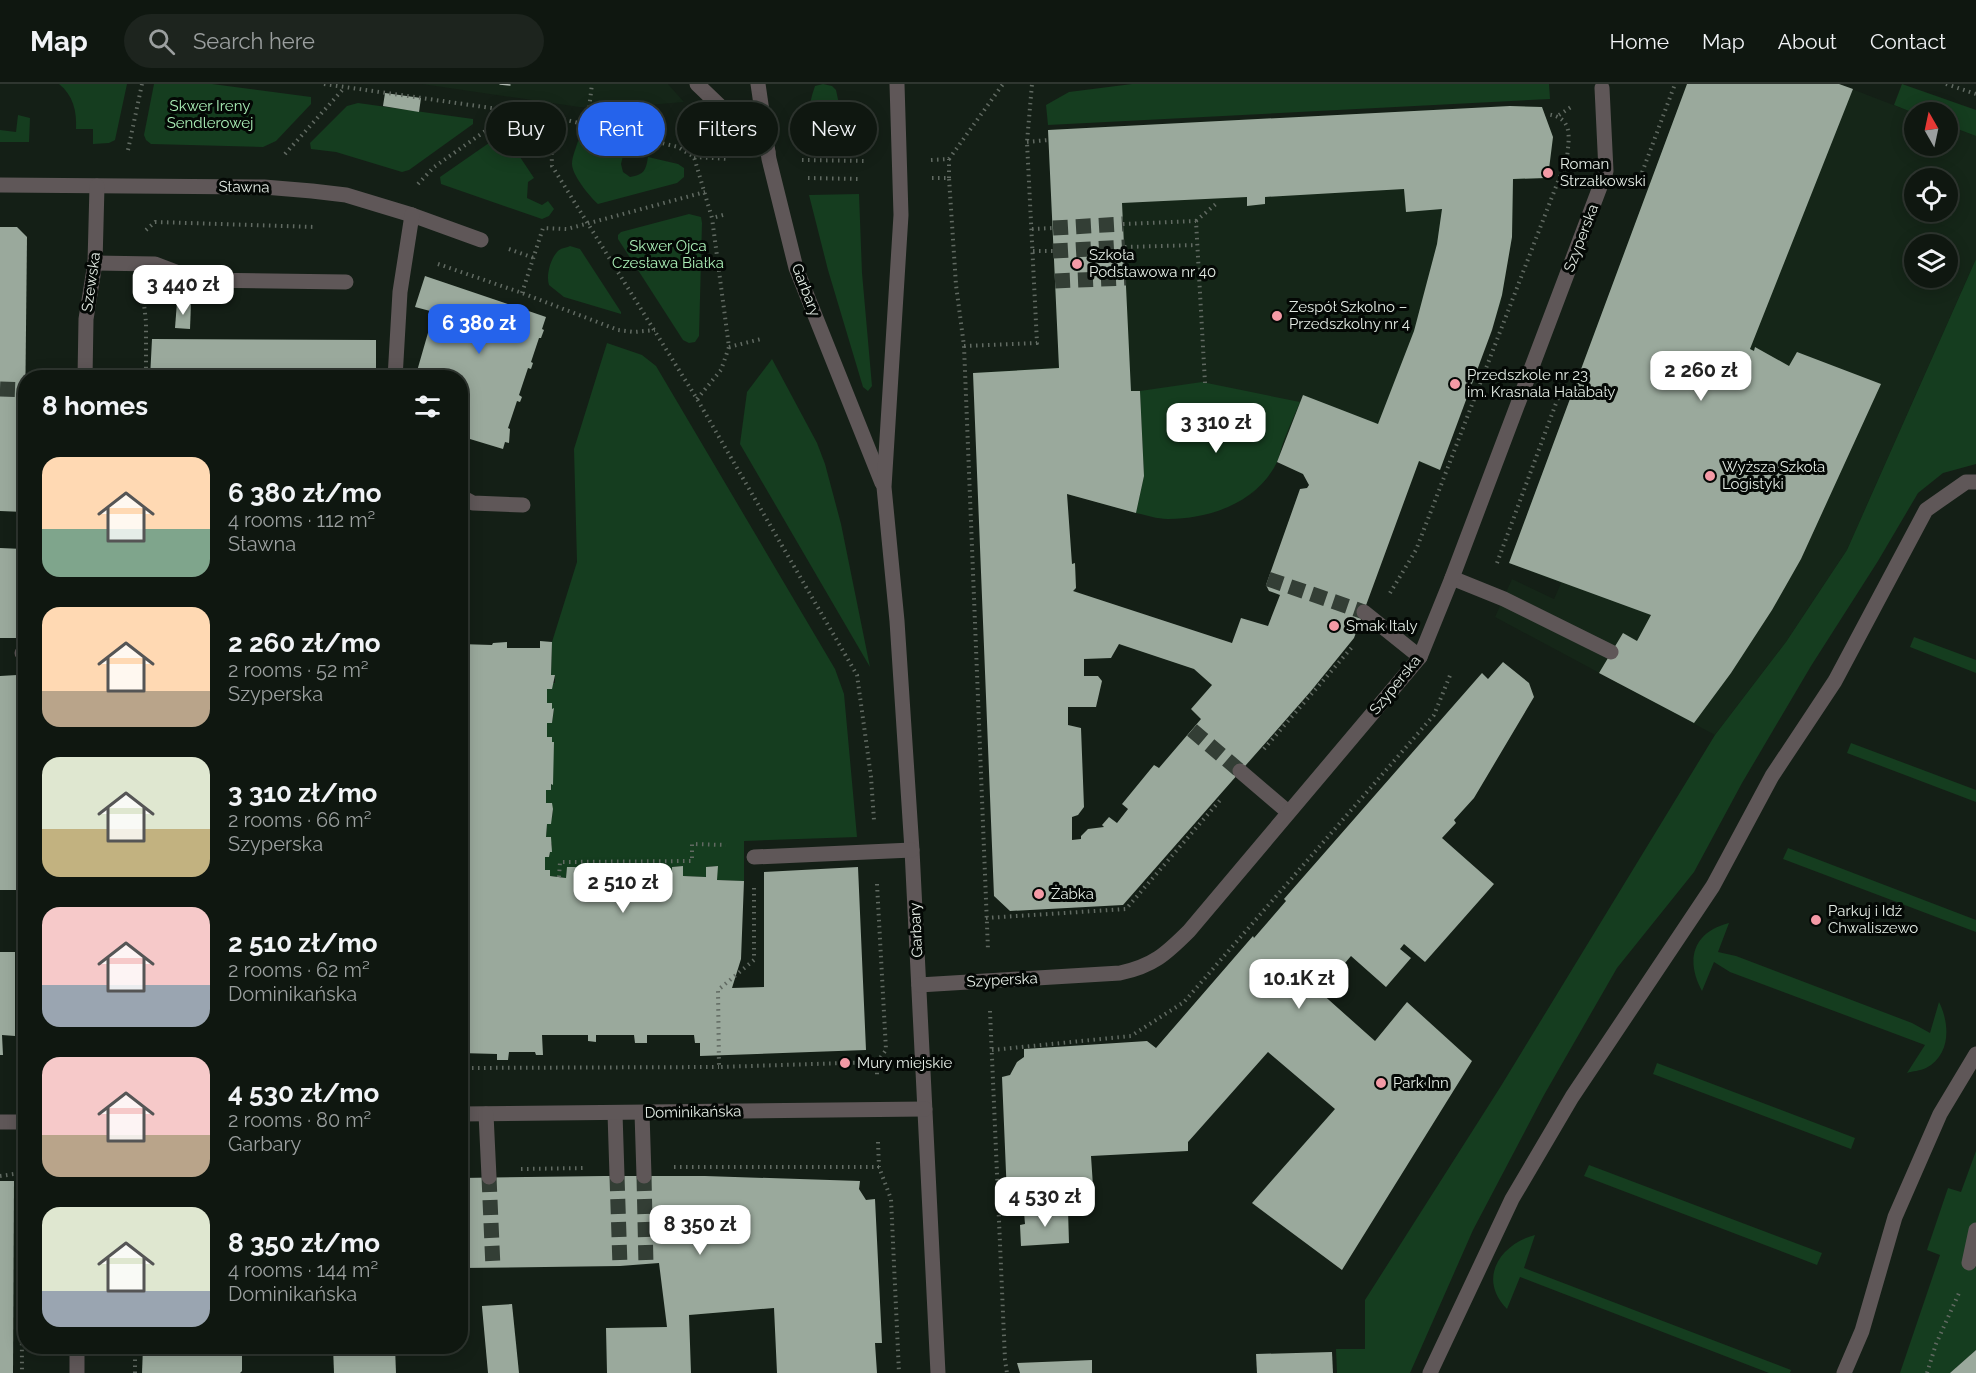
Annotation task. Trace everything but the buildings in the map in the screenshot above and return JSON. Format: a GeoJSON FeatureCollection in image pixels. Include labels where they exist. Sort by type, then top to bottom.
{"type":"FeatureCollection","features":[{"type":"Feature","properties":{"kind":"street"},"geometry":{"type":"LineString","coordinates":[[697,84],[716,102]]}},
{"type":"Feature","properties":{"kind":"street","name":"Garbary"},"geometry":{"type":"LineString","coordinates":[[758,84],[761,102]]}},
{"type":"Feature","properties":{"kind":"street","name":"Garbary"},"geometry":{"type":"LineString","coordinates":[[897,84],[901,215],[884,488],[897,621],[912,850],[938,1373]]}},
{"type":"Feature","properties":{"kind":"street","name":"Szyperska"},"geometry":{"type":"LineString","coordinates":[[919,985],[1120,973],[1136,970],[1166,954],[1189,931],[1420,657],[1606,171],[1602,88]]}},
{"type":"Feature","properties":{"kind":"street","name":"Garbary"},"geometry":{"type":"LineString","coordinates":[[769,156],[796,268],[884,488]]}},
{"type":"Feature","properties":{"kind":"street","name":"Stawna"},"geometry":{"type":"LineString","coordinates":[[0,185],[264,187],[312,190],[346,195],[412,215],[481,240]]}},
{"type":"Feature","properties":{"kind":"street","name":"Szewska"},"geometry":{"type":"LineString","coordinates":[[85,370],[86,319],[95,263],[97,186]]}},
{"type":"Feature","properties":{"kind":"street"},"geometry":{"type":"LineString","coordinates":[[395,370],[400,292],[412,215]]}},
{"type":"Feature","properties":{"kind":"street"},"geometry":{"type":"LineString","coordinates":[[95,263],[155,264],[197,280],[346,282]]}},
{"type":"Feature","properties":{"kind":"street"},"geometry":{"type":"LineString","coordinates":[[1430,1373],[1512,1199],[1572,1097],[1713,886],[1772,776],[1835,681],[1926,510],[1966,482],[1976,482]]}},
{"type":"Feature","properties":{"kind":"street"},"geometry":{"type":"LineString","coordinates":[[468,501],[473,504],[523,505]]}},
{"type":"Feature","properties":{"kind":"street"},"geometry":{"type":"LineString","coordinates":[[1452,578],[1504,599],[1611,652]]}},
{"type":"Feature","properties":{"kind":"street"},"geometry":{"type":"LineString","coordinates":[[1369,616],[1420,657]]}},
{"type":"Feature","properties":{"kind":"street"},"geometry":{"type":"LineString","coordinates":[[1242,772],[1288,812]]}},
{"type":"Feature","properties":{"kind":"street"},"geometry":{"type":"LineString","coordinates":[[754,857],[912,850]]}},
{"type":"Feature","properties":{"kind":"street"},"geometry":{"type":"LineString","coordinates":[[1844,1373],[1862,1331],[1895,1217],[1940,1114],[1976,1054]]}},
{"type":"Feature","properties":{"kind":"street","name":"Dominikańska"},"geometry":{"type":"LineString","coordinates":[[468,1114],[925,1109]]}},
{"type":"Feature","properties":{"kind":"street"},"geometry":{"type":"LineString","coordinates":[[615,1113],[617,1176]]}},
{"type":"Feature","properties":{"kind":"street"},"geometry":{"type":"LineString","coordinates":[[642,1113],[644,1176]]}},
{"type":"Feature","properties":{"kind":"street"},"geometry":{"type":"LineString","coordinates":[[486,1114],[489,1177]]}},
{"type":"Feature","properties":{"kind":"street"},"geometry":{"type":"LineString","coordinates":[[0,1122],[18,1122]]}},
{"type":"Feature","properties":{"kind":"street"},"geometry":{"type":"LineString","coordinates":[[1969,1263],[1976,1230]]}},
{"type":"Feature","properties":{"kind":"street"},"geometry":{"type":"LineString","coordinates":[[77,1354],[77,1373]]}},
{"type":"Feature","properties":{"kind":"path"},"geometry":{"type":"LineString","coordinates":[[128,150],[142,84]]}},
{"type":"Feature","properties":{"kind":"path"},"geometry":{"type":"LineString","coordinates":[[324,84],[486,105]]}},
{"type":"Feature","properties":{"kind":"path"},"geometry":{"type":"LineString","coordinates":[[590,102],[592,84]]}},
{"type":"Feature","properties":{"kind":"path"},"geometry":{"type":"LineString","coordinates":[[1003,84],[949,159],[949,178],[956,285],[964,346],[986,918],[1007,1373]]}},
{"type":"Feature","properties":{"kind":"path"},"geometry":{"type":"LineString","coordinates":[[964,346],[1037,343],[1028,142],[1032,84]]}},
{"type":"Feature","properties":{"kind":"path"},"geometry":{"type":"LineString","coordinates":[[1946,84],[1976,94]]}},
{"type":"Feature","properties":{"kind":"path"},"geometry":{"type":"LineString","coordinates":[[285,154],[346,87]]}},
{"type":"Feature","properties":{"kind":"path"},"geometry":{"type":"LineString","coordinates":[[986,918],[1126,909],[1242,772],[1314,694],[1416,550],[1567,158],[1569,131],[1565,121],[1559,115],[1546,114]]}},
{"type":"Feature","properties":{"kind":"path"},"geometry":{"type":"LineString","coordinates":[[417,184],[434,167],[486,131]]}},
{"type":"Feature","properties":{"kind":"path"},"geometry":{"type":"LineString","coordinates":[[1028,142],[1048,141]]}},
{"type":"Feature","properties":{"kind":"path"},"geometry":{"type":"LineString","coordinates":[[665,144],[678,147],[694,157],[711,159]]}},
{"type":"Feature","properties":{"kind":"path"},"geometry":{"type":"LineString","coordinates":[[552,156],[552,166],[697,399],[857,675],[871,777],[875,852]]}},
{"type":"Feature","properties":{"kind":"path"},"geometry":{"type":"LineString","coordinates":[[694,157],[712,218],[729,347],[721,370],[697,399]]}},
{"type":"Feature","properties":{"kind":"path"},"geometry":{"type":"LineString","coordinates":[[932,160],[949,159]]}},
{"type":"Feature","properties":{"kind":"path"},"geometry":{"type":"LineString","coordinates":[[802,160],[857,161]]}},
{"type":"Feature","properties":{"kind":"path"},"geometry":{"type":"LineString","coordinates":[[805,178],[858,179]]}},
{"type":"Feature","properties":{"kind":"path"},"geometry":{"type":"LineString","coordinates":[[931,178],[949,178]]}},
{"type":"Feature","properties":{"kind":"path"},"geometry":{"type":"LineString","coordinates":[[522,293],[543,228],[567,229],[705,192]]}},
{"type":"Feature","properties":{"kind":"path"},"geometry":{"type":"LineString","coordinates":[[1123,224],[1196,221],[1217,202]]}},
{"type":"Feature","properties":{"kind":"path"},"geometry":{"type":"LineString","coordinates":[[712,218],[723,215]]}},
{"type":"Feature","properties":{"kind":"path"},"geometry":{"type":"LineString","coordinates":[[1196,221],[1205,383]]}},
{"type":"Feature","properties":{"kind":"path"},"geometry":{"type":"LineString","coordinates":[[1032,229],[1053,228]]}},
{"type":"Feature","properties":{"kind":"path"},"geometry":{"type":"LineString","coordinates":[[1125,247],[1197,244]]}},
{"type":"Feature","properties":{"kind":"path"},"geometry":{"type":"LineString","coordinates":[[1033,251],[1053,251]]}},
{"type":"Feature","properties":{"kind":"path"},"geometry":{"type":"LineString","coordinates":[[140,264],[146,322],[146,370]]}},
{"type":"Feature","properties":{"kind":"path"},"geometry":{"type":"LineString","coordinates":[[1126,278],[1199,275]]}},
{"type":"Feature","properties":{"kind":"path"},"geometry":{"type":"LineString","coordinates":[[729,347],[761,339]]}},
{"type":"Feature","properties":{"kind":"path"},"geometry":{"type":"LineString","coordinates":[[1468,395],[1475,398]]}},
{"type":"Feature","properties":{"kind":"path"},"geometry":{"type":"LineString","coordinates":[[559,877],[560,862],[692,861],[692,844],[754,845],[754,960],[718,990],[719,1067]]}},
{"type":"Feature","properties":{"kind":"path"},"geometry":{"type":"LineString","coordinates":[[468,1068],[719,1067],[877,1062]]}},
{"type":"Feature","properties":{"kind":"path"},"geometry":{"type":"LineString","coordinates":[[0,1176],[18,1173]]}},
{"type":"Feature","properties":{"kind":"path"},"geometry":{"type":"LineString","coordinates":[[1927,1373],[1936,1344],[1957,1300],[1969,1263]]}},
{"type":"Feature","properties":{"kind":"path"},"geometry":{"type":"LineString","coordinates":[[22,1354],[22,1373]]}},
{"type":"Feature","properties":{"kind":"path"},"geometry":{"type":"LineString","coordinates":[[135,1354],[135,1373]]}},
{"type":"Feature","properties":{"kind":"shaded area"},"geometry":{"type":"Polygon","coordinates":[[[422,84],[668,84],[684,102],[578,102],[578,107],[566,105],[566,102],[545,102],[422,84]]]}},
{"type":"Feature","properties":{"kind":"shaded area","name":"Wyższa Szkoła Logistyki"},"geometry":{"type":"Polygon","coordinates":[[[1687,84],[1839,84],[1904,109],[1904,156],[1958,156],[1958,129],[1976,136],[1976,259],[1847,550],[1786,642],[1715,735],[1495,617],[1512,579],[1554,599],[1561,583],[1509,563],[1687,84]]]}},
{"type":"Feature","properties":{"kind":"shaded area","name":"Zespół Szkolno – Przedszkolny nr 4"},"geometry":{"type":"Polygon","coordinates":[[[1510,106],[1542,107],[1553,137],[1549,169],[1546,178],[1513,180],[1512,237],[1501,303],[1440,470],[1419,462],[1408,492],[1284,442],[1277,462],[1264,482],[1253,493],[1239,502],[1210,513],[1188,518],[1166,519],[1067,494],[978,483],[973,373],[1059,367],[1048,130],[1510,106]]]}},
{"type":"Feature","properties":{"kind":"green space"},"geometry":{"type":"Polygon","coordinates":[[[59,84],[127,84],[115,140],[109,143],[93,144],[93,129],[76,129],[73,104],[68,93],[59,84]]]}},
{"type":"Feature","properties":{"kind":"green space","name":"Skwer Ireny Sendlerowej"},"geometry":{"type":"Polygon","coordinates":[[[154,84],[212,84],[311,97],[311,104],[276,141],[263,147],[151,144],[144,135],[154,84]]]}},
{"type":"Feature","properties":{"kind":"green space"},"geometry":{"type":"Polygon","coordinates":[[[823,84],[832,86],[836,90],[839,102],[810,102],[815,86],[823,84]]]}},
{"type":"Feature","properties":{"kind":"green space"},"geometry":{"type":"Polygon","coordinates":[[[1132,84],[1549,84],[1550,99],[1048,125],[1046,105],[1069,92],[1132,84]]]}},
{"type":"Feature","properties":{"kind":"green space"},"geometry":{"type":"Polygon","coordinates":[[[1902,84],[1953,102],[1904,102],[1904,109],[1894,105],[1902,84]]]}},
{"type":"Feature","properties":{"kind":"green space"},"geometry":{"type":"Polygon","coordinates":[[[358,103],[473,119],[473,124],[409,170],[402,172],[336,152],[311,149],[310,143],[347,106],[358,103]]]}},
{"type":"Feature","properties":{"kind":"green space"},"geometry":{"type":"Polygon","coordinates":[[[1958,104],[1976,110],[1976,136],[1958,129],[1958,104]]]}},
{"type":"Feature","properties":{"kind":"green space"},"geometry":{"type":"Polygon","coordinates":[[[18,115],[30,118],[29,142],[0,142],[0,130],[16,132],[18,115]]]}},
{"type":"Feature","properties":{"kind":"green space"},"geometry":{"type":"Polygon","coordinates":[[[578,141],[578,156],[623,156],[621,164],[623,172],[630,177],[644,171],[648,157],[678,164],[684,168],[684,177],[677,183],[598,204],[575,174],[573,158],[578,141]]]}},
{"type":"Feature","properties":{"kind":"green space"},"geometry":{"type":"Polygon","coordinates":[[[486,145],[486,156],[519,156],[534,178],[528,182],[527,198],[542,205],[548,201],[554,209],[549,216],[542,219],[441,184],[440,177],[486,145]]]}},
{"type":"Feature","properties":{"kind":"green space"},"geometry":{"type":"Polygon","coordinates":[[[859,194],[862,273],[872,386],[868,391],[863,387],[828,270],[809,195],[859,194]]]}},
{"type":"Feature","properties":{"kind":"green space","name":"Skwer Ojca Czesława Białka"},"geometry":{"type":"Polygon","coordinates":[[[689,214],[701,217],[702,223],[699,336],[695,342],[689,343],[683,340],[618,239],[618,235],[621,232],[689,214]]]}},
{"type":"Feature","properties":{"kind":"green space"},"geometry":{"type":"Polygon","coordinates":[[[570,246],[580,249],[621,314],[564,297],[549,285],[548,273],[552,259],[558,251],[570,246]]]}},
{"type":"Feature","properties":{"kind":"green space"},"geometry":{"type":"Polygon","coordinates":[[[1976,259],[1976,464],[1943,473],[1918,493],[1811,666],[1742,783],[1694,872],[1617,968],[1544,1095],[1473,1230],[1410,1373],[1337,1373],[1336,1349],[1365,1349],[1365,1300],[1501,1086],[1715,735],[1786,642],[1847,550],[1976,259]]]}},
{"type":"Feature","properties":{"kind":"green space"},"geometry":{"type":"Polygon","coordinates":[[[607,343],[642,355],[656,366],[835,669],[844,694],[857,837],[744,841],[744,881],[717,880],[717,866],[706,867],[706,877],[683,876],[683,866],[672,867],[672,877],[648,877],[648,867],[638,867],[637,878],[613,877],[613,867],[602,878],[577,878],[577,867],[567,868],[566,878],[550,876],[550,870],[545,870],[545,857],[549,857],[552,844],[546,837],[547,824],[552,818],[553,810],[546,803],[546,790],[551,790],[554,742],[552,742],[552,737],[547,737],[547,723],[552,723],[554,709],[547,703],[547,689],[552,689],[552,683],[555,683],[555,675],[551,675],[552,642],[577,562],[574,449],[607,343]]]}},
{"type":"Feature","properties":{"kind":"green space"},"geometry":{"type":"Polygon","coordinates":[[[772,359],[817,443],[825,464],[841,524],[870,667],[740,444],[747,392],[772,359]]]}},
{"type":"Feature","properties":{"kind":"green space"},"geometry":{"type":"Polygon","coordinates":[[[1202,382],[1300,402],[1277,462],[1269,476],[1258,488],[1231,506],[1216,512],[1168,519],[1136,513],[1144,476],[1140,391],[1202,382]]]}},
{"type":"Feature","properties":{"kind":"green space"},"geometry":{"type":"Polygon","coordinates":[[[1914,637],[1976,660],[1976,673],[1910,647],[1914,637]]]}},
{"type":"Feature","properties":{"kind":"green space"},"geometry":{"type":"Polygon","coordinates":[[[1851,743],[1976,790],[1976,802],[1847,753],[1851,743]]]}},
{"type":"Feature","properties":{"kind":"green space"},"geometry":{"type":"Polygon","coordinates":[[[1788,848],[1976,920],[1976,932],[1783,859],[1788,848]]]}},
{"type":"Feature","properties":{"kind":"green space"},"geometry":{"type":"Polygon","coordinates":[[[1729,923],[1718,952],[1736,956],[1912,1023],[1930,1033],[1939,1002],[1946,1029],[1944,1047],[1940,1055],[1926,1068],[1907,1073],[1925,1045],[1730,972],[1714,962],[1702,991],[1694,969],[1696,949],[1700,940],[1707,933],[1729,923]]]}},
{"type":"Feature","properties":{"kind":"green space"},"geometry":{"type":"Polygon","coordinates":[[[1657,1063],[1855,1138],[1851,1149],[1653,1074],[1657,1063]]]}},
{"type":"Feature","properties":{"kind":"green space"},"geometry":{"type":"Polygon","coordinates":[[[1976,1151],[1976,1350],[1950,1373],[1900,1373],[1940,1255],[1927,1250],[1948,1188],[1961,1192],[1976,1151]]]}},
{"type":"Feature","properties":{"kind":"green space"},"geometry":{"type":"Polygon","coordinates":[[[1589,1165],[1822,1253],[1817,1265],[1584,1176],[1589,1165]]]}},
{"type":"Feature","properties":{"kind":"green space"},"geometry":{"type":"Polygon","coordinates":[[[1535,1235],[1524,1268],[1791,1370],[1790,1373],[1769,1373],[1520,1277],[1507,1309],[1498,1298],[1494,1286],[1493,1275],[1497,1264],[1512,1246],[1535,1235]]]}},
{"type":"Feature","properties":{"kind":"tunnel"},"geometry":{"type":"LineString","coordinates":[[1053,228],[1123,224]]}},
{"type":"Feature","properties":{"kind":"tunnel"},"geometry":{"type":"LineString","coordinates":[[1053,251],[1125,247]]}},
{"type":"Feature","properties":{"kind":"tunnel"},"geometry":{"type":"LineString","coordinates":[[1055,281],[1126,278]]}},
{"type":"Feature","properties":{"kind":"tunnel"},"geometry":{"type":"LineString","coordinates":[[0,389],[18,390]]}},
{"type":"Feature","properties":{"kind":"tunnel"},"geometry":{"type":"LineString","coordinates":[[1268,579],[1364,612]]}},
{"type":"Feature","properties":{"kind":"tunnel"},"geometry":{"type":"LineString","coordinates":[[1192,730],[1240,771]]}},
{"type":"Feature","properties":{"kind":"tunnel"},"geometry":{"type":"LineString","coordinates":[[617,1176],[620,1266]]}},
{"type":"Feature","properties":{"kind":"tunnel"},"geometry":{"type":"LineString","coordinates":[[644,1176],[646,1265]]}},
{"type":"Feature","properties":{"kind":"tunnel"},"geometry":{"type":"LineString","coordinates":[[489,1177],[493,1268]]}},
{"type":"Feature","properties":{"kind":"tram line"},"geometry":{"type":"LineString","coordinates":[[500,84],[510,85]]}},
{"type":"Feature","properties":{"kind":"place","name":"Roman Strzałkowski"},"geometry":{"type":"Point","coordinates":[1548,173]}},
{"type":"Feature","properties":{"kind":"place","name":"Szkoła Podstawowa nr 40"},"geometry":{"type":"Point","coordinates":[1077,264]}},
{"type":"Feature","properties":{"kind":"place","name":"Zespół Szkolno – Przedszkolny nr 4"},"geometry":{"type":"Point","coordinates":[1277,316]}},
{"type":"Feature","properties":{"kind":"place","name":"Przedszkole nr 23 im. Krasnala Hałabały"},"geometry":{"type":"Point","coordinates":[1455,384]}},
{"type":"Feature","properties":{"kind":"place","name":"Wyższa Szkoła Logistyki"},"geometry":{"type":"Point","coordinates":[1710,476]}},
{"type":"Feature","properties":{"kind":"place","name":"Smak Italy"},"geometry":{"type":"Point","coordinates":[1334,626]}},
{"type":"Feature","properties":{"kind":"place","name":"Żabka"},"geometry":{"type":"Point","coordinates":[1039,894]}},
{"type":"Feature","properties":{"kind":"place","name":"Parkuj i Idź Chwaliszewo"},"geometry":{"type":"Point","coordinates":[1816,920]}},
{"type":"Feature","properties":{"kind":"place","name":"Mury miejskie"},"geometry":{"type":"Point","coordinates":[845,1063]}},
{"type":"Feature","properties":{"kind":"place","name":"Park Inn"},"geometry":{"type":"Point","coordinates":[1381,1083]}}]}
